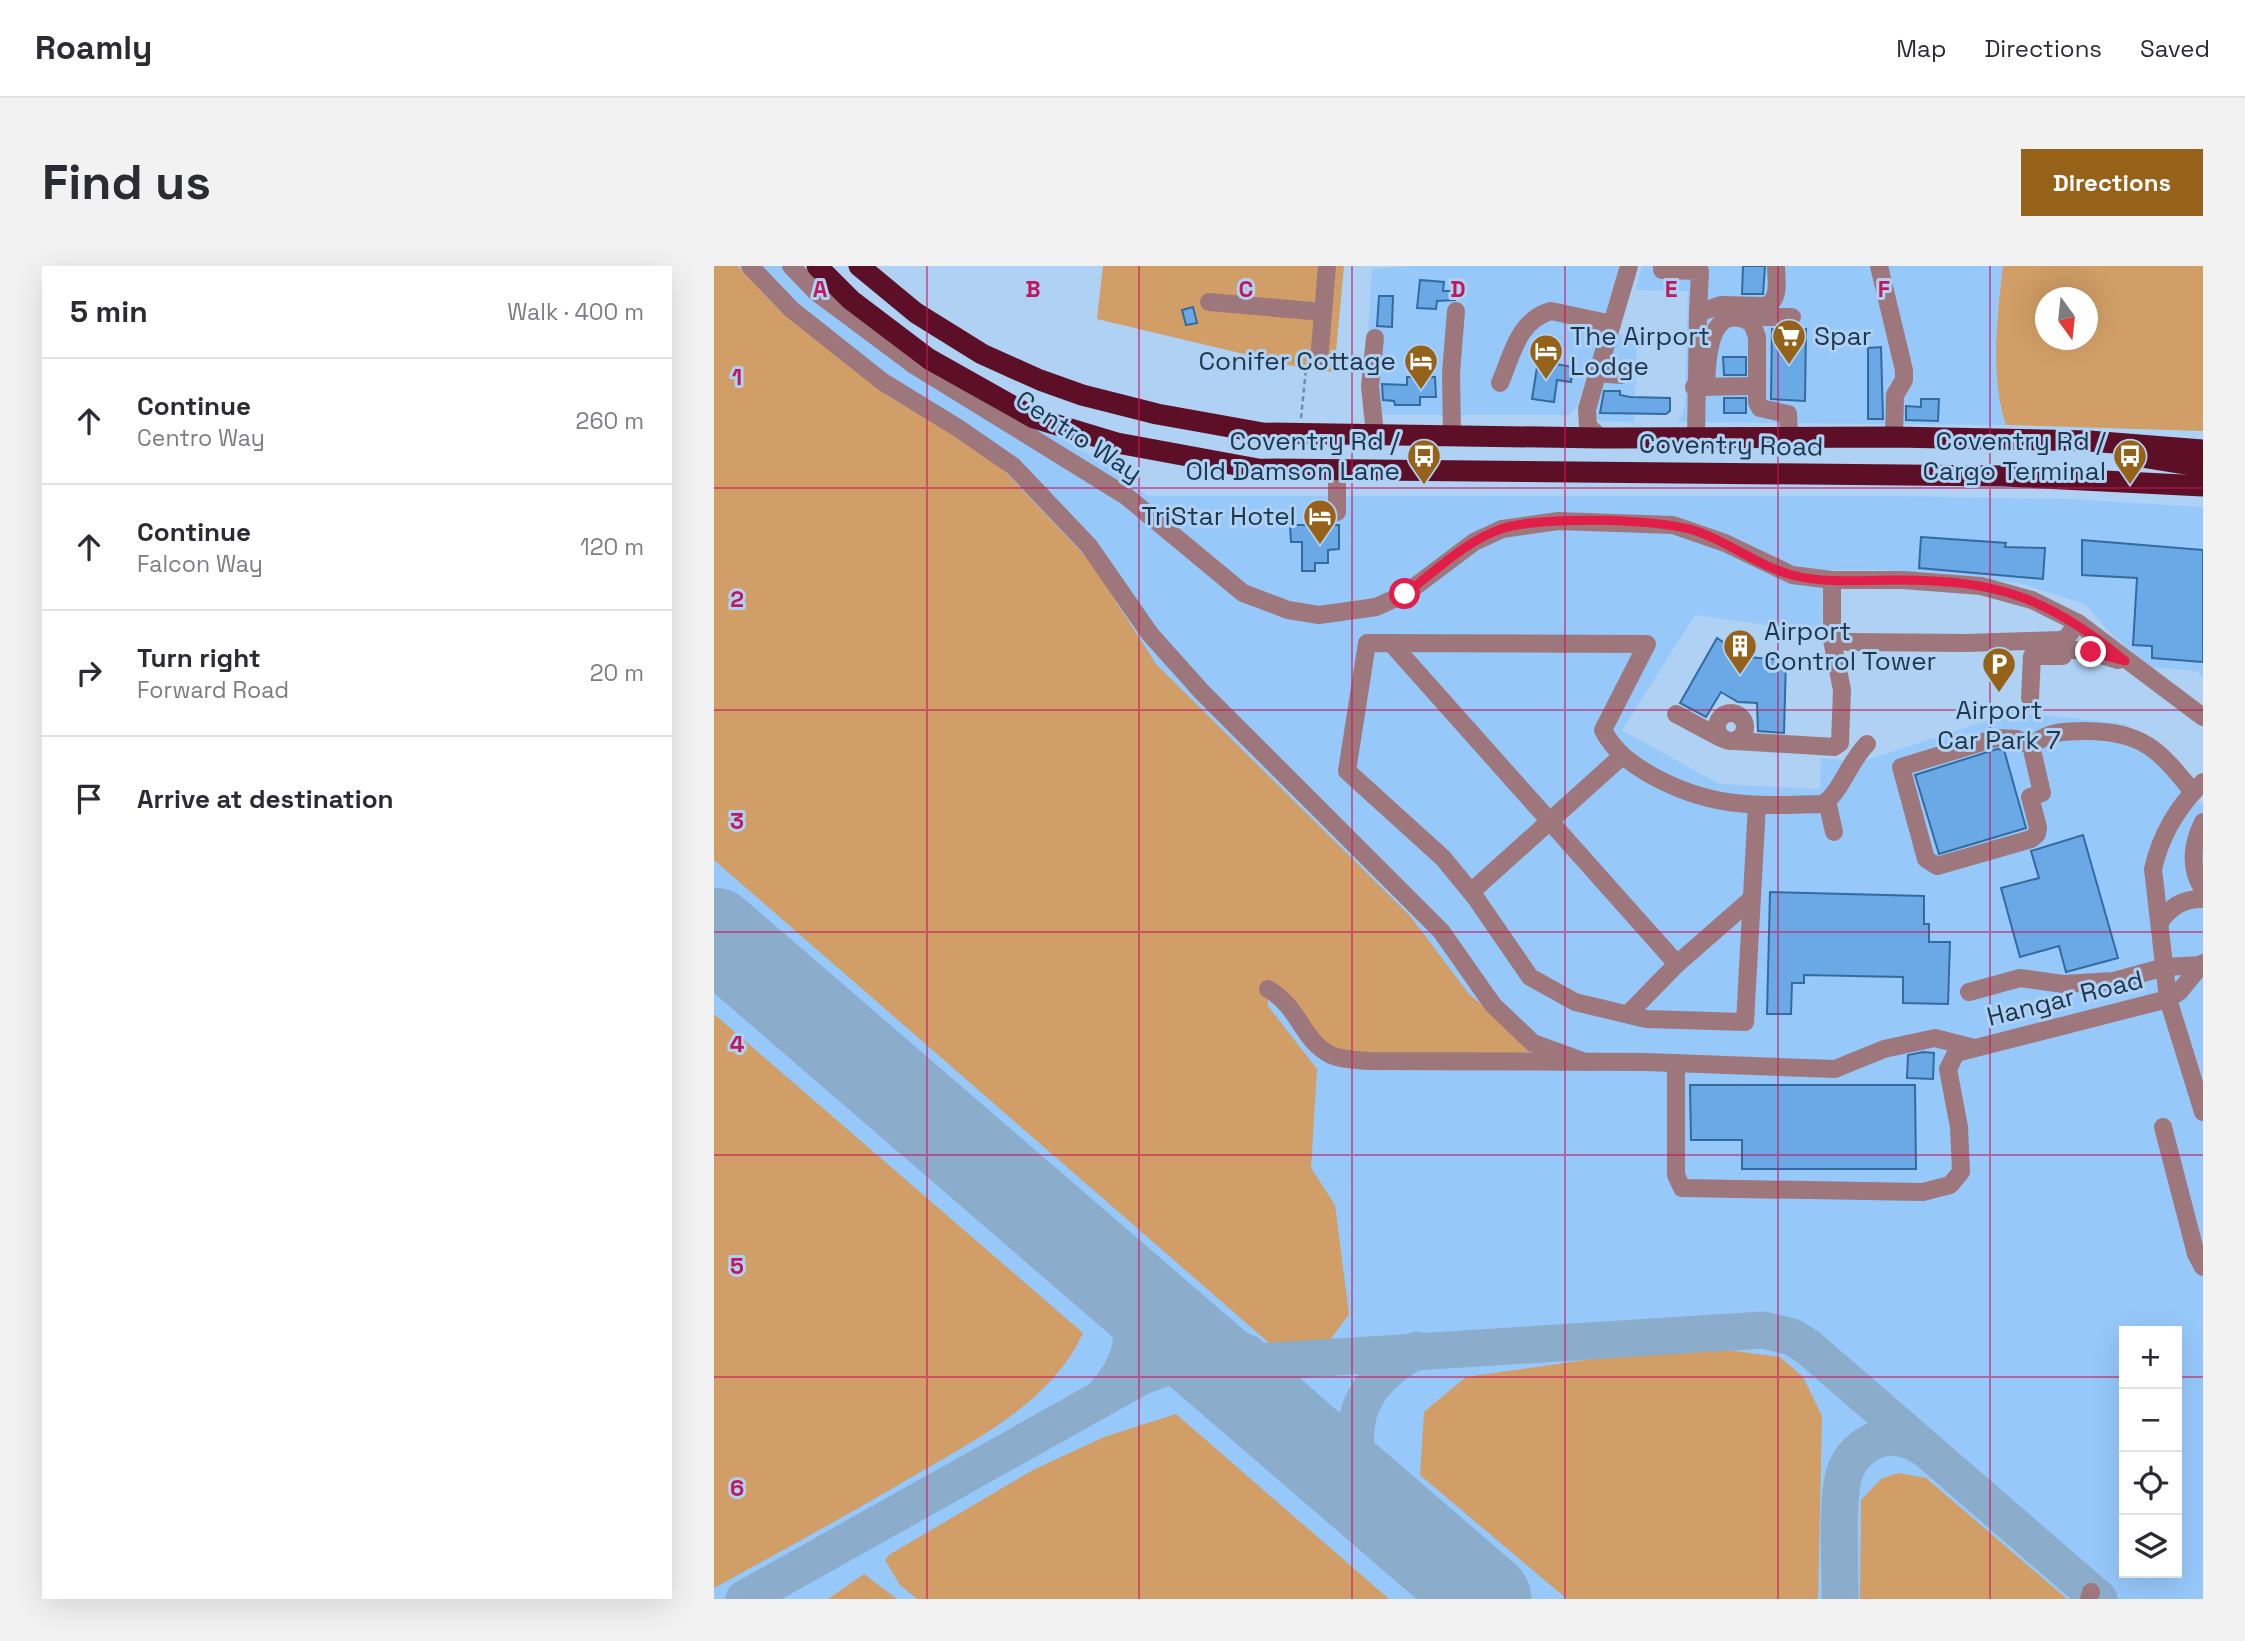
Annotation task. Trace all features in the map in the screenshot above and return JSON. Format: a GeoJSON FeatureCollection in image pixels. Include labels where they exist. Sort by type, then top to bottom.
{"type":"FeatureCollection","features":[{"type":"Feature","properties":{"kind":"highway","name":"Coventry Road"},"geometry":{"type":"LineString","coordinates":[[817,266],[851,300],[929,359],[1034,418],[1117,443],[1258,470],[2004,476],[2203,486]]}},
{"type":"Feature","properties":{"kind":"highway","name":"Coventry Road"},"geometry":{"type":"LineString","coordinates":[[859,266],[916,313],[982,354],[1040,380],[1082,395],[1157,414],[1264,433],[1601,438],[1894,437],[2057,440],[2203,450]]}},
{"type":"Feature","properties":{"kind":"highway"},"geometry":{"type":"LineString","coordinates":[[2057,440],[2203,467]]}},
{"type":"Feature","properties":{"kind":"street"},"geometry":{"type":"LineString","coordinates":[[750,266],[791,309],[884,382],[1013,466],[1089,545],[1150,634],[1202,692],[1441,931],[1493,1005],[1533,1043],[1585,1062]]}},
{"type":"Feature","properties":{"kind":"street","name":"Centro Way"},"geometry":{"type":"LineString","coordinates":[[791,266],[817,292],[914,365],[1126,495],[1243,593],[1288,610],[1319,615],[1376,607],[1405,594],[1474,542],[1502,529],[1558,522],[1673,525],[1705,535],[1792,575],[1832,580],[1903,580],[1981,586],[2032,600],[2078,623],[2125,661],[2203,717]]}},
{"type":"Feature","properties":{"kind":"street"},"geometry":{"type":"LineString","coordinates":[[1312,365],[1323,312],[1327,266]]}},
{"type":"Feature","properties":{"kind":"street"},"geometry":{"type":"LineString","coordinates":[[1601,438],[1586,418],[1629,266]]}},
{"type":"Feature","properties":{"kind":"street"},"geometry":{"type":"LineString","coordinates":[[1662,266],[1662,270],[1700,271],[1700,386],[1696,436]]}},
{"type":"Feature","properties":{"kind":"street"},"geometry":{"type":"LineString","coordinates":[[1699,313],[1711,306],[1766,306],[1776,298],[1776,266]]}},
{"type":"Feature","properties":{"kind":"street"},"geometry":{"type":"LineString","coordinates":[[1879,266],[1904,370],[1904,380],[1895,395],[1894,437]]}},
{"type":"Feature","properties":{"kind":"street"},"geometry":{"type":"LineString","coordinates":[[1209,302],[1323,312]]}},
{"type":"Feature","properties":{"kind":"street"},"geometry":{"type":"LineString","coordinates":[[1452,436],[1451,373],[1456,311]]}},
{"type":"Feature","properties":{"kind":"street"},"geometry":{"type":"LineString","coordinates":[[1500,383],[1523,328],[1542,313],[1551,311],[1612,324]]}},
{"type":"Feature","properties":{"kind":"street"},"geometry":{"type":"LineString","coordinates":[[1700,386],[1712,334],[1719,325],[1730,320],[1752,323],[1759,317],[1792,317]]}},
{"type":"Feature","properties":{"kind":"street"},"geometry":{"type":"LineString","coordinates":[[1752,323],[1757,337],[1760,408],[1788,414],[1789,436]]}},
{"type":"Feature","properties":{"kind":"street"},"geometry":{"type":"LineString","coordinates":[[1375,338],[1370,386],[1375,434]]}},
{"type":"Feature","properties":{"kind":"street"},"geometry":{"type":"LineString","coordinates":[[1597,373],[1621,375]]}},
{"type":"Feature","properties":{"kind":"street"},"geometry":{"type":"LineString","coordinates":[[1700,386],[1757,386]]}},
{"type":"Feature","properties":{"kind":"street"},"geometry":{"type":"LineString","coordinates":[[1337,470],[1337,512]]}},
{"type":"Feature","properties":{"kind":"street"},"geometry":{"type":"LineString","coordinates":[[1676,714],[1728,740],[1834,747],[1840,743],[1842,690],[1832,640],[1832,580]]}},
{"type":"Feature","properties":{"kind":"street"},"geometry":{"type":"LineString","coordinates":[[1847,642],[1999,643],[2060,640],[2066,639],[2078,623]]}},
{"type":"Feature","properties":{"kind":"street"},"geometry":{"type":"LineString","coordinates":[[1757,805],[1749,901],[1745,1022],[1646,1019],[1575,1002],[1530,977],[1471,892],[1443,858],[1347,771],[1367,643],[1647,644],[1603,730],[1610,744],[1622,756],[1677,790],[1719,803],[1824,804],[1835,795],[1850,766],[1867,744]]}},
{"type":"Feature","properties":{"kind":"street"},"geometry":{"type":"LineString","coordinates":[[1391,643],[1677,964]]}},
{"type":"Feature","properties":{"kind":"street"},"geometry":{"type":"LineString","coordinates":[[1999,643],[2091,652],[2125,661]]}},
{"type":"Feature","properties":{"kind":"street"},"geometry":{"type":"LineString","coordinates":[[2030,698],[2032,656],[2073,656],[2091,652]]}},
{"type":"Feature","properties":{"kind":"street"},"geometry":{"type":"LineString","coordinates":[[2031,746],[2044,735],[2060,731],[2124,733],[2160,753],[2198,787],[2171,820],[2158,849],[2153,869],[2168,999],[2202,1112]]}},
{"type":"Feature","properties":{"kind":"street"},"geometry":{"type":"LineString","coordinates":[[1996,738],[2017,738],[2031,746],[2042,793],[2030,797],[2038,827],[2037,834],[2031,839],[1937,866],[1930,864],[1926,859],[1901,767],[1996,738]]}},
{"type":"Feature","properties":{"kind":"street"},"geometry":{"type":"LineString","coordinates":[[1471,892],[1622,756]]}},
{"type":"Feature","properties":{"kind":"street"},"geometry":{"type":"LineString","coordinates":[[1827,801],[1834,832]]}},
{"type":"Feature","properties":{"kind":"street"},"geometry":{"type":"LineString","coordinates":[[2203,822],[2194,847],[2193,859],[2203,890]]}},
{"type":"Feature","properties":{"kind":"street"},"geometry":{"type":"LineString","coordinates":[[2160,922],[2167,911],[2182,902],[2203,899]]}},
{"type":"Feature","properties":{"kind":"street"},"geometry":{"type":"LineString","coordinates":[[1628,1014],[1677,964],[1749,901]]}},
{"type":"Feature","properties":{"kind":"street"},"geometry":{"type":"LineString","coordinates":[[1969,992],[2020,978],[2063,984],[2114,981],[2165,967],[2202,964]]}},
{"type":"Feature","properties":{"kind":"street"},"geometry":{"type":"LineString","coordinates":[[2168,999],[2179,992],[2202,964]]}},
{"type":"Feature","properties":{"kind":"street"},"geometry":{"type":"LineString","coordinates":[[1268,989],[1285,999],[1314,1043],[1333,1056],[1369,1061],[1676,1063],[1835,1069],[1884,1049],[1935,1038],[1974,1048]]}},
{"type":"Feature","properties":{"kind":"street","name":"Hangar Road"},"geometry":{"type":"LineString","coordinates":[[1974,1048],[2168,999]]}},
{"type":"Feature","properties":{"kind":"street"},"geometry":{"type":"LineString","coordinates":[[1676,1063],[1675,1175],[1682,1188],[1923,1192],[1950,1185],[1961,1172],[1959,1127],[1948,1069],[1956,1053],[1974,1048]]}},
{"type":"Feature","properties":{"kind":"street"},"geometry":{"type":"LineString","coordinates":[[2163,1127],[2196,1254],[2203,1266]]}},
{"type":"Feature","properties":{"kind":"path"},"geometry":{"type":"LineString","coordinates":[[1301,418],[1312,365]]}},
{"type":"Feature","properties":{"kind":"shaded area"},"geometry":{"type":"Polygon","coordinates":[[[714,266],[803,266],[846,305],[921,361],[1101,461],[1148,496],[1895,496],[2065,499],[2203,507],[2203,677],[2196,671],[2151,667],[2113,636],[2085,604],[2019,583],[1886,570],[1823,570],[1822,629],[1788,628],[1695,615],[1622,730],[1719,784],[1820,789],[1821,758],[1860,762],[2013,712],[2126,724],[2185,791],[2203,806],[2203,1599],[714,1599],[714,266]]]}},
{"type":"Feature","properties":{"kind":"shaded area"},"geometry":{"type":"Polygon","coordinates":[[[714,266],[738,266],[780,311],[888,396],[991,457],[1090,561],[1156,664],[1410,916],[1469,994],[1536,1052],[1369,1061],[1314,1043],[1268,990],[1268,1006],[1317,1069],[1311,1168],[1335,1205],[1349,1314],[1330,1340],[1294,1358],[1275,1348],[714,860],[714,266]]]}},
{"type":"Feature","properties":{"kind":"shaded area"},"geometry":{"type":"Polygon","coordinates":[[[1103,266],[1344,266],[1334,372],[1306,369],[1097,319],[1103,266]]]}},
{"type":"Feature","properties":{"kind":"shaded area"},"geometry":{"type":"Polygon","coordinates":[[[1414,266],[1621,266],[1604,331],[1577,406],[1569,415],[1363,415],[1372,269],[1414,266]]]}},
{"type":"Feature","properties":{"kind":"shaded area"},"geometry":{"type":"Polygon","coordinates":[[[1642,266],[2003,266],[1997,316],[2000,407],[2006,425],[1679,422],[1685,405],[1688,291],[1636,290],[1642,266]]]}},
{"type":"Feature","properties":{"kind":"shaded area"},"geometry":{"type":"Polygon","coordinates":[[[2003,266],[2203,266],[2203,431],[2006,425],[1996,368],[2003,266]]]}},
{"type":"Feature","properties":{"kind":"shaded area"},"geometry":{"type":"Polygon","coordinates":[[[1619,334],[1637,338],[1634,422],[1599,421],[1595,416],[1599,393],[1619,334]]]}},
{"type":"Feature","properties":{"kind":"shaded area"},"geometry":{"type":"Polygon","coordinates":[[[714,1014],[1083,1333],[1069,1358],[1050,1381],[1006,1419],[956,1452],[714,1588],[714,1014]]]}},
{"type":"Feature","properties":{"kind":"shaded area"},"geometry":{"type":"Polygon","coordinates":[[[1728,1350],[1780,1357],[1803,1377],[1822,1416],[1818,1599],[1567,1599],[1420,1475],[1424,1412],[1466,1377],[1599,1358],[1728,1350]]]}},
{"type":"Feature","properties":{"kind":"shaded area"},"geometry":{"type":"Polygon","coordinates":[[[1176,1414],[1389,1599],[917,1599],[900,1585],[885,1560],[889,1555],[1031,1471],[1104,1437],[1176,1414]]]}},
{"type":"Feature","properties":{"kind":"shaded area"},"geometry":{"type":"Polygon","coordinates":[[[1898,1473],[1926,1478],[2067,1599],[1860,1599],[1861,1500],[1881,1479],[1898,1473]]]}},
{"type":"Feature","properties":{"kind":"shaded area"},"geometry":{"type":"Polygon","coordinates":[[[864,1574],[897,1599],[828,1599],[864,1574]]]}},
{"type":"Feature","properties":{"kind":"building"},"geometry":{"type":"Polygon","coordinates":[[[1743,266],[1765,266],[1763,294],[1742,294],[1743,266]]]}},
{"type":"Feature","properties":{"kind":"building"},"geometry":{"type":"Polygon","coordinates":[[[1420,280],[1444,282],[1443,291],[1456,291],[1455,300],[1437,301],[1436,309],[1417,308],[1420,280]]]}},
{"type":"Feature","properties":{"kind":"building"},"geometry":{"type":"Polygon","coordinates":[[[1379,296],[1393,296],[1392,327],[1377,326],[1379,296]]]}},
{"type":"Feature","properties":{"kind":"building"},"geometry":{"type":"Polygon","coordinates":[[[1193,307],[1197,323],[1186,325],[1182,310],[1193,307]]]}},
{"type":"Feature","properties":{"kind":"building"},"geometry":{"type":"Polygon","coordinates":[[[1772,329],[1806,329],[1805,401],[1771,399],[1772,329]]]}},
{"type":"Feature","properties":{"kind":"building"},"geometry":{"type":"Polygon","coordinates":[[[1881,347],[1883,419],[1868,419],[1868,348],[1881,347]]]}},
{"type":"Feature","properties":{"kind":"building"},"geometry":{"type":"Polygon","coordinates":[[[1723,357],[1746,357],[1746,375],[1724,375],[1723,357]]]}},
{"type":"Feature","properties":{"kind":"building","name":"The Airport Lodge"},"geometry":{"type":"Polygon","coordinates":[[[1538,361],[1573,367],[1571,382],[1557,380],[1554,402],[1532,399],[1538,361]]]}},
{"type":"Feature","properties":{"kind":"building"},"geometry":{"type":"Polygon","coordinates":[[[1407,377],[1435,377],[1436,397],[1420,397],[1420,405],[1395,405],[1394,401],[1383,400],[1382,384],[1407,385],[1407,377]]]}},
{"type":"Feature","properties":{"kind":"building"},"geometry":{"type":"Polygon","coordinates":[[[1604,391],[1620,391],[1620,395],[1630,397],[1670,398],[1670,411],[1666,414],[1600,413],[1604,391]]]}},
{"type":"Feature","properties":{"kind":"building"},"geometry":{"type":"Polygon","coordinates":[[[1724,398],[1746,398],[1746,413],[1724,413],[1724,398]]]}},
{"type":"Feature","properties":{"kind":"building"},"geometry":{"type":"Polygon","coordinates":[[[1921,399],[1939,399],[1938,421],[1906,420],[1906,406],[1921,407],[1921,399]]]}},
{"type":"Feature","properties":{"kind":"building","name":"TriStar Hotel"},"geometry":{"type":"Polygon","coordinates":[[[1290,525],[1339,525],[1339,549],[1328,550],[1328,563],[1315,563],[1315,571],[1302,571],[1302,542],[1291,542],[1290,525]]]}},
{"type":"Feature","properties":{"kind":"building"},"geometry":{"type":"Polygon","coordinates":[[[1921,537],[2006,543],[2005,547],[2045,548],[2043,579],[1919,568],[1921,537]]]}},
{"type":"Feature","properties":{"kind":"building"},"geometry":{"type":"Polygon","coordinates":[[[2082,540],[2203,550],[2203,662],[2152,658],[2152,646],[2133,645],[2137,578],[2082,575],[2082,540]]]}},
{"type":"Feature","properties":{"kind":"building","name":"Airport Control Tower"},"geometry":{"type":"Polygon","coordinates":[[[1717,638],[1746,657],[1786,660],[1784,733],[1758,731],[1757,703],[1738,702],[1721,692],[1706,717],[1680,703],[1717,638]]]}},
{"type":"Feature","properties":{"kind":"building"},"geometry":{"type":"Polygon","coordinates":[[[1997,749],[2004,750],[2026,828],[1939,854],[1915,775],[1997,749]]]}},
{"type":"Feature","properties":{"kind":"building"},"geometry":{"type":"Polygon","coordinates":[[[2083,835],[2118,958],[2066,972],[2059,946],[2020,957],[2001,888],[2039,878],[2031,851],[2083,835]]]}},
{"type":"Feature","properties":{"kind":"building"},"geometry":{"type":"Polygon","coordinates":[[[1770,892],[1924,896],[1924,924],[1929,924],[1929,942],[1950,942],[1948,1004],[1903,1003],[1903,977],[1804,975],[1804,983],[1792,983],[1791,1014],[1767,1014],[1770,892]]]}},
{"type":"Feature","properties":{"kind":"building"},"geometry":{"type":"Polygon","coordinates":[[[1934,1053],[1933,1079],[1907,1078],[1908,1055],[1934,1053]]]}},
{"type":"Feature","properties":{"kind":"building"},"geometry":{"type":"Polygon","coordinates":[[[1690,1085],[1915,1085],[1916,1169],[1742,1169],[1742,1140],[1691,1140],[1690,1085]]]}},
{"type":"Feature","properties":{"kind":"taxiway"},"geometry":{"type":"LineString","coordinates":[[1105,1394],[1125,1365],[1132,1336],[1126,1306],[1110,1274]]}},
{"type":"Feature","properties":{"kind":"taxiway"},"geometry":{"type":"LineString","coordinates":[[1153,1311],[1205,1340],[1248,1353]]}},
{"type":"Feature","properties":{"kind":"taxiway"},"geometry":{"type":"LineString","coordinates":[[744,1599],[1140,1377],[1164,1368],[1763,1330],[1792,1337],[1808,1347],[2099,1599]]}},
{"type":"Feature","properties":{"kind":"taxiway"},"geometry":{"type":"LineString","coordinates":[[1365,1495],[1356,1449],[1360,1411],[1367,1394],[1379,1378],[1417,1350]]}},
{"type":"Feature","properties":{"kind":"taxiway"},"geometry":{"type":"LineString","coordinates":[[1840,1599],[1841,1496],[1848,1464],[1862,1448],[1882,1438],[1900,1438],[1922,1447]]}},
{"type":"Feature","properties":{"kind":"runway"},"geometry":{"type":"LineString","coordinates":[[714,933],[1486,1599]]}},
{"type":"Feature","properties":{"kind":"place","name":"Spar"},"geometry":{"type":"Point","coordinates":[1789,366]}},
{"type":"Feature","properties":{"kind":"place","name":"The Airport Lodge"},"geometry":{"type":"Point","coordinates":[1546,381]}},
{"type":"Feature","properties":{"kind":"place","name":"Conifer Cottage"},"geometry":{"type":"Point","coordinates":[1421,391]}},
{"type":"Feature","properties":{"kind":"place","name":"Coventry Rd / Old Damson Lane"},"geometry":{"type":"Point","coordinates":[1424,486]}},
{"type":"Feature","properties":{"kind":"place","name":"Coventry Rd / Cargo Terminal"},"geometry":{"type":"Point","coordinates":[2130,486]}},
{"type":"Feature","properties":{"kind":"place","name":"TriStar Hotel"},"geometry":{"type":"Point","coordinates":[1320,546]}},
{"type":"Feature","properties":{"kind":"place","name":"Airport Control Tower"},"geometry":{"type":"Point","coordinates":[1740,676]}},
{"type":"Feature","properties":{"kind":"place","name":"Airport Car Park 7"},"geometry":{"type":"Point","coordinates":[1999,694]}},
{"type":"Feature","properties":{"kind":"route"},"geometry":{"type":"LineString","coordinates":[[1405,594],[1474,542],[1502,529],[1525,524],[1558,522],[1650,523],[1695,531],[1792,575],[1832,580],[1927,581],[1981,586],[2006,592],[2032,600],[2067,617],[2092,633],[2125,661],[2091,652]]}}]}
